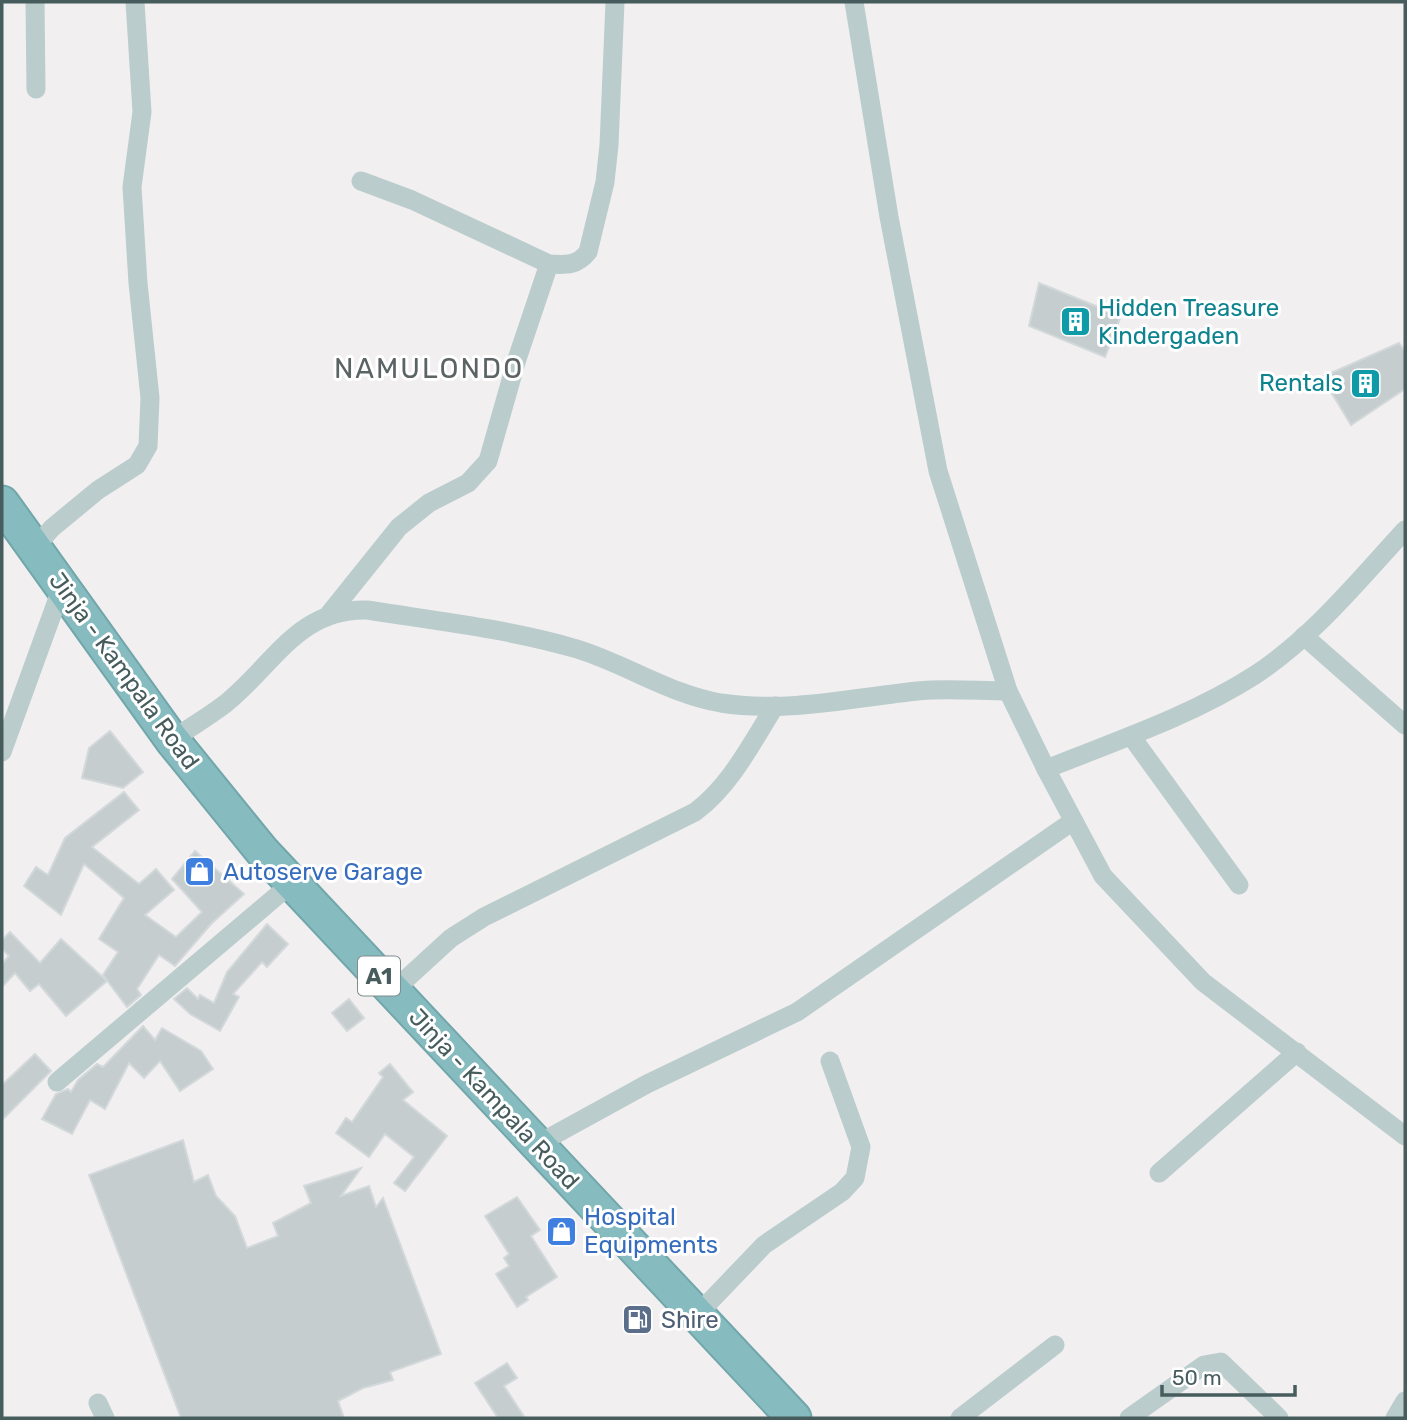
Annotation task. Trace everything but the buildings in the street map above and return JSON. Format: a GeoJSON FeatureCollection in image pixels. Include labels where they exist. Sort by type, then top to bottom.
{"type":"FeatureCollection","features":[{"type":"Feature","properties":{"kind":"highway","name":"Jinja - Kampala Road"},"geometry":{"type":"LineString","coordinates":[[2,503],[172,740],[292,883],[794,1418]]}},
{"type":"Feature","properties":{"kind":"street"},"geometry":{"type":"LineString","coordinates":[[35,2],[36,89]]}},
{"type":"Feature","properties":{"kind":"street"},"geometry":{"type":"LineString","coordinates":[[34,548],[52,528],[98,490],[137,465],[148,446],[150,398],[138,283],[132,187],[142,112],[135,2]]}},
{"type":"Feature","properties":{"kind":"street"},"geometry":{"type":"LineString","coordinates":[[361,181],[412,200],[549,264],[576,264],[588,252],[607,158],[615,2]]}},
{"type":"Feature","properties":{"kind":"street"},"geometry":{"type":"LineString","coordinates":[[853,2],[889,217],[938,471],[1008,691],[1103,876],[1203,982],[1405,1136]]}},
{"type":"Feature","properties":{"kind":"street"},"geometry":{"type":"LineString","coordinates":[[330,613],[405,521],[429,503],[468,483],[488,461],[517,359],[549,264]]}},
{"type":"Feature","properties":{"kind":"street"},"geometry":{"type":"LineString","coordinates":[[1046,769],[1131,736],[1223,694],[1257,674],[1304,636],[1405,530]]}},
{"type":"Feature","properties":{"kind":"street"},"geometry":{"type":"LineString","coordinates":[[2,752],[62,587]]}},
{"type":"Feature","properties":{"kind":"street"},"geometry":{"type":"LineString","coordinates":[[172,740],[225,704],[310,624],[330,613],[345,609],[368,610],[548,641],[580,650],[690,696],[724,703],[775,706],[835,704],[919,691],[1008,691]]}},
{"type":"Feature","properties":{"kind":"street"},"geometry":{"type":"LineString","coordinates":[[1304,636],[1405,725]]}},
{"type":"Feature","properties":{"kind":"street"},"geometry":{"type":"LineString","coordinates":[[393,991],[451,938],[484,917],[695,812],[712,799],[730,779],[775,706]]}},
{"type":"Feature","properties":{"kind":"street"},"geometry":{"type":"LineString","coordinates":[[1131,736],[1240,885]]}},
{"type":"Feature","properties":{"kind":"street"},"geometry":{"type":"LineString","coordinates":[[536,1144],[647,1084],[797,1012],[1073,821]]}},
{"type":"Feature","properties":{"kind":"street"},"geometry":{"type":"LineString","coordinates":[[57,1082],[292,883]]}},
{"type":"Feature","properties":{"kind":"street"},"geometry":{"type":"LineString","coordinates":[[1159,1173],[1297,1052]]}},
{"type":"Feature","properties":{"kind":"street"},"geometry":{"type":"LineString","coordinates":[[697,1315],[764,1245],[842,1192],[855,1178],[861,1147],[830,1061]]}},
{"type":"Feature","properties":{"kind":"street"},"geometry":{"type":"LineString","coordinates":[[960,1418],[1055,1345]]}},
{"type":"Feature","properties":{"kind":"street"},"geometry":{"type":"LineString","coordinates":[[1129,1418],[1204,1365],[1221,1362],[1279,1418]]}},
{"type":"Feature","properties":{"kind":"street"},"geometry":{"type":"LineString","coordinates":[[1395,1418],[1405,1401]]}},
{"type":"Feature","properties":{"kind":"place","name":"Hidden Treasure Kindergaden"},"geometry":{"type":"Point","coordinates":[1075,322]}},
{"type":"Feature","properties":{"kind":"place","name":"Rentals"},"geometry":{"type":"Point","coordinates":[1366,383]}},
{"type":"Feature","properties":{"kind":"place","name":"Autoserve Garage"},"geometry":{"type":"Point","coordinates":[200,872]}},
{"type":"Feature","properties":{"kind":"place","name":"Hospital Equipments"},"geometry":{"type":"Point","coordinates":[561,1231]}},
{"type":"Feature","properties":{"kind":"place","name":"Shire"},"geometry":{"type":"Point","coordinates":[638,1320]}},
{"type":"Feature","properties":{"kind":"district","name":"NAMULONDO"},"geometry":{"type":"Point","coordinates":[429,368]}}]}
